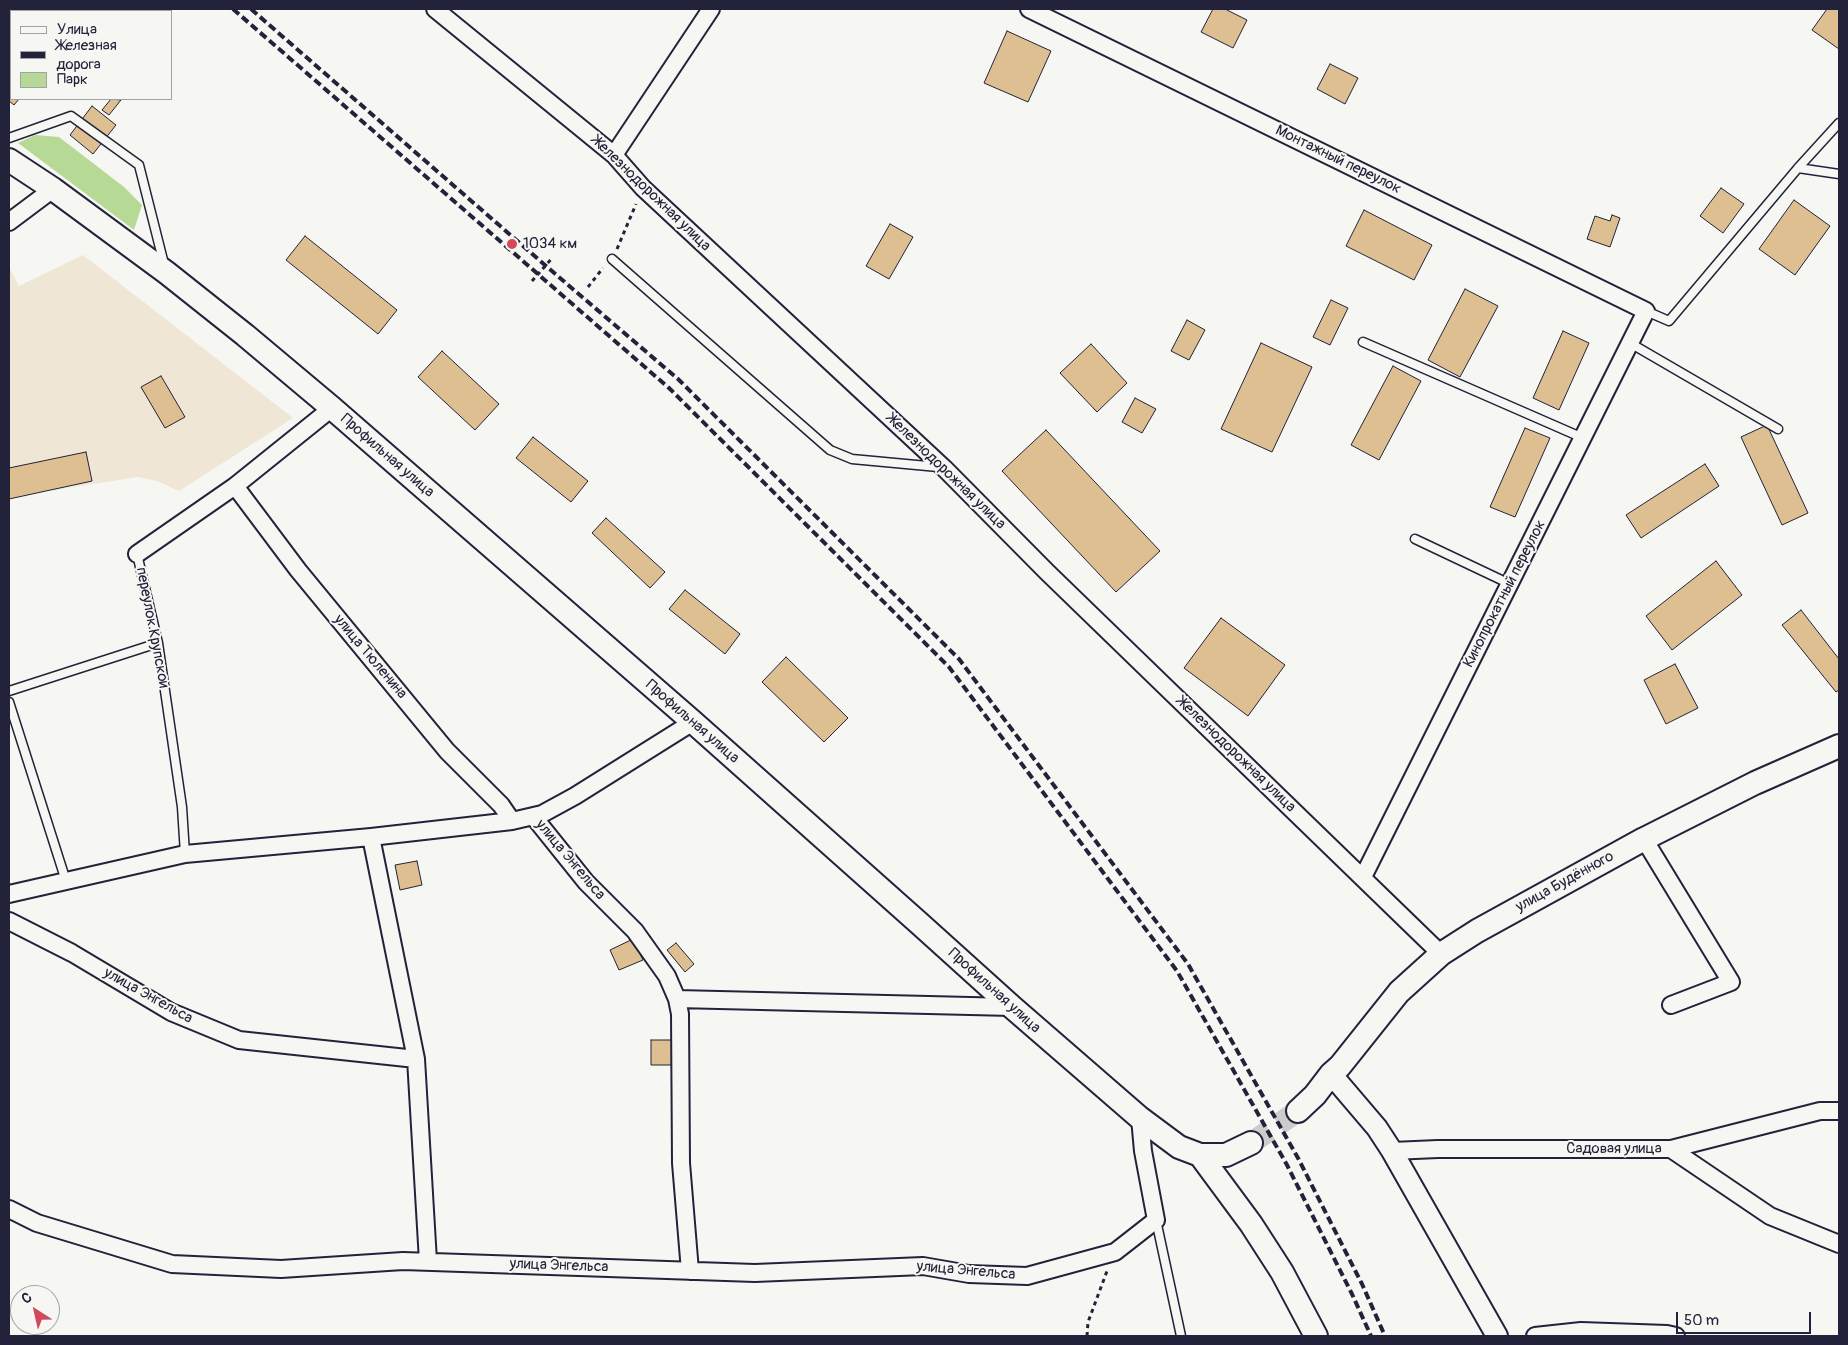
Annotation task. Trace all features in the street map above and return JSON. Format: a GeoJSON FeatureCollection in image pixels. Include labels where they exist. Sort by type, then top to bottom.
{"type":"FeatureCollection","features":[{"type":"Feature","properties":{"kind":"main road","name":"Профильная улица"},"geometry":{"type":"LineString","coordinates":[[9,160],[53,189],[167,273],[245,335],[332,408],[693,722],[1012,1007],[1140,1118],[1179,1147],[1200,1155]]}},
{"type":"Feature","properties":{"kind":"main road","name":"улица Будённого"},"geometry":{"type":"LineString","coordinates":[[1298,1111],[1315,1095],[1331,1074],[1346,1059],[1400,992],[1441,954],[1477,930],[1644,839],[1754,783],[1839,746]]}},
{"type":"Feature","properties":{"kind":"main road"},"geometry":{"type":"LineString","coordinates":[[1200,1155],[1226,1155],[1251,1143]]}},
{"type":"Feature","properties":{"kind":"main road"},"geometry":{"type":"LineString","coordinates":[[1200,1155],[1251,1224],[1276,1264],[1316,1336]]}},
{"type":"Feature","properties":{"kind":"street","name":"Железнодорожная улица"},"geometry":{"type":"LineString","coordinates":[[435,9],[614,155],[643,188],[944,468],[1047,572],[1441,954]]}},
{"type":"Feature","properties":{"kind":"street"},"geometry":{"type":"LineString","coordinates":[[614,155],[711,9]]}},
{"type":"Feature","properties":{"kind":"street","name":"Монтажный переулок"},"geometry":{"type":"LineString","coordinates":[[1029,9],[1646,310]]}},
{"type":"Feature","properties":{"kind":"street"},"geometry":{"type":"LineString","coordinates":[[9,222],[53,189]]}},
{"type":"Feature","properties":{"kind":"street","name":"Кинопрокатный переулок"},"geometry":{"type":"LineString","coordinates":[[1362,878],[1646,310]]}},
{"type":"Feature","properties":{"kind":"street","name":"переулок Крупской"},"geometry":{"type":"LineString","coordinates":[[137,554],[235,486],[332,408]]}},
{"type":"Feature","properties":{"kind":"street","name":"улица Тюленина"},"geometry":{"type":"LineString","coordinates":[[235,486],[298,570],[447,751],[501,805],[512,821]]}},
{"type":"Feature","properties":{"kind":"street","name":"улица Энгельса"},"geometry":{"type":"LineString","coordinates":[[371,837],[512,821],[542,814],[576,796],[693,722]]}},
{"type":"Feature","properties":{"kind":"street","name":"улица Энгельса"},"geometry":{"type":"LineString","coordinates":[[533,816],[586,882],[636,931],[667,976],[677,1000],[680,1014],[681,1164],[690,1270]]}},
{"type":"Feature","properties":{"kind":"street"},"geometry":{"type":"LineString","coordinates":[[9,894],[185,854],[371,837],[416,1058],[428,1261]]}},
{"type":"Feature","properties":{"kind":"street"},"geometry":{"type":"LineString","coordinates":[[1644,839],[1731,982],[1671,1005]]}},
{"type":"Feature","properties":{"kind":"street","name":"улица Энгельса"},"geometry":{"type":"LineString","coordinates":[[9,921],[72,953],[171,1012],[239,1040],[416,1058]]}},
{"type":"Feature","properties":{"kind":"street"},"geometry":{"type":"LineString","coordinates":[[677,1000],[1012,1007]]}},
{"type":"Feature","properties":{"kind":"street"},"geometry":{"type":"LineString","coordinates":[[1331,1074],[1367,1115],[1392,1151],[1497,1336]]}},
{"type":"Feature","properties":{"kind":"street"},"geometry":{"type":"LineString","coordinates":[[1671,1149],[1820,1111],[1839,1111]]}},
{"type":"Feature","properties":{"kind":"street"},"geometry":{"type":"LineString","coordinates":[[1140,1118],[1143,1151],[1156,1220]]}},
{"type":"Feature","properties":{"kind":"street","name":"Садовая улица"},"geometry":{"type":"LineString","coordinates":[[1392,1151],[1438,1149],[1671,1149],[1770,1216],[1839,1244]]}},
{"type":"Feature","properties":{"kind":"street","name":"улица Энгельса"},"geometry":{"type":"LineString","coordinates":[[9,1209],[37,1223],[172,1264],[281,1269],[403,1260],[755,1273],[923,1266],[969,1274],[1027,1276],[1115,1252],[1156,1220]]}},
{"type":"Feature","properties":{"kind":"street"},"geometry":{"type":"LineString","coordinates":[[1535,1336],[1581,1331],[1667,1334],[1676,1336]]}},
{"type":"Feature","properties":{"kind":"lane"},"geometry":{"type":"LineString","coordinates":[[9,138],[71,116],[139,165],[167,273]]}},
{"type":"Feature","properties":{"kind":"lane"},"geometry":{"type":"LineString","coordinates":[[1646,310],[1669,321],[1798,168],[1839,123]]}},
{"type":"Feature","properties":{"kind":"lane"},"geometry":{"type":"LineString","coordinates":[[1798,168],[1839,174]]}},
{"type":"Feature","properties":{"kind":"lane"},"geometry":{"type":"LineString","coordinates":[[612,259],[830,450],[852,459],[944,468]]}},
{"type":"Feature","properties":{"kind":"lane"},"geometry":{"type":"LineString","coordinates":[[1363,342],[1583,438]]}},
{"type":"Feature","properties":{"kind":"lane"},"geometry":{"type":"LineString","coordinates":[[1630,343],[1778,429]]}},
{"type":"Feature","properties":{"kind":"lane"},"geometry":{"type":"LineString","coordinates":[[1415,539],[1510,584]]}},
{"type":"Feature","properties":{"kind":"lane","name":"переулок Крупской"},"geometry":{"type":"LineString","coordinates":[[137,554],[158,643],[182,807],[185,854]]}},
{"type":"Feature","properties":{"kind":"lane"},"geometry":{"type":"LineString","coordinates":[[9,690],[158,643]]}},
{"type":"Feature","properties":{"kind":"lane"},"geometry":{"type":"LineString","coordinates":[[9,702],[66,881]]}},
{"type":"Feature","properties":{"kind":"lane"},"geometry":{"type":"LineString","coordinates":[[1156,1220],[1181,1336]]}},
{"type":"Feature","properties":{"kind":"path"},"geometry":{"type":"LineString","coordinates":[[588,287],[612,259],[643,188]]}},
{"type":"Feature","properties":{"kind":"path"},"geometry":{"type":"LineString","coordinates":[[532,281],[553,257]]}},
{"type":"Feature","properties":{"kind":"path"},"geometry":{"type":"LineString","coordinates":[[1087,1336],[1088,1322],[1115,1252]]}},
{"type":"Feature","properties":{"kind":"shaded area"},"geometry":{"type":"Polygon","coordinates":[[[83,255],[293,418],[179,491],[157,481],[138,477],[9,497],[9,267],[19,286],[83,255]]]}},
{"type":"Feature","properties":{"kind":"green space"},"geometry":{"type":"Polygon","coordinates":[[[35,135],[59,137],[124,187],[142,205],[134,230],[18,143],[35,135]]]}},
{"type":"Feature","properties":{"kind":"building"},"geometry":{"type":"Polygon","coordinates":[[[9,9],[43,9],[44,10],[10,10],[10,100],[18,100],[14,105],[9,101],[9,9]]]}},
{"type":"Feature","properties":{"kind":"building"},"geometry":{"type":"Polygon","coordinates":[[[1213,9],[1225,9],[1247,20],[1233,48],[1201,32],[1213,9]]]}},
{"type":"Feature","properties":{"kind":"building"},"geometry":{"type":"Polygon","coordinates":[[[1827,9],[1839,9],[1839,49],[1812,30],[1827,9]]]}},
{"type":"Feature","properties":{"kind":"building"},"geometry":{"type":"Polygon","coordinates":[[[1007,31],[1051,51],[1028,102],[984,83],[1007,31]]]}},
{"type":"Feature","properties":{"kind":"building"},"geometry":{"type":"Polygon","coordinates":[[[1330,64],[1358,78],[1345,104],[1317,89],[1330,64]]]}},
{"type":"Feature","properties":{"kind":"building"},"geometry":{"type":"Polygon","coordinates":[[[110,100],[121,100],[109,115],[102,110],[110,100]]]}},
{"type":"Feature","properties":{"kind":"building"},"geometry":{"type":"Polygon","coordinates":[[[92,106],[116,125],[93,154],[70,135],[92,106]]]}},
{"type":"Feature","properties":{"kind":"building"},"geometry":{"type":"Polygon","coordinates":[[[1721,188],[1744,204],[1723,233],[1700,216],[1721,188]]]}},
{"type":"Feature","properties":{"kind":"building"},"geometry":{"type":"Polygon","coordinates":[[[1794,200],[1830,226],[1795,275],[1759,249],[1794,200]]]}},
{"type":"Feature","properties":{"kind":"building"},"geometry":{"type":"Polygon","coordinates":[[[1364,210],[1432,245],[1414,280],[1346,246],[1364,210]]]}},
{"type":"Feature","properties":{"kind":"building"},"geometry":{"type":"Polygon","coordinates":[[[1612,215],[1620,218],[1610,247],[1587,239],[1595,216],[1610,221],[1612,215]]]}},
{"type":"Feature","properties":{"kind":"building"},"geometry":{"type":"Polygon","coordinates":[[[890,224],[913,237],[889,279],[866,266],[890,224]]]}},
{"type":"Feature","properties":{"kind":"building"},"geometry":{"type":"Polygon","coordinates":[[[305,236],[397,310],[378,334],[286,260],[305,236]]]}},
{"type":"Feature","properties":{"kind":"building"},"geometry":{"type":"Polygon","coordinates":[[[1465,289],[1498,306],[1460,377],[1428,360],[1465,289]]]}},
{"type":"Feature","properties":{"kind":"building"},"geometry":{"type":"Polygon","coordinates":[[[1331,300],[1348,308],[1330,345],[1313,337],[1331,300]]]}},
{"type":"Feature","properties":{"kind":"building"},"geometry":{"type":"Polygon","coordinates":[[[1187,320],[1205,330],[1189,360],[1171,351],[1187,320]]]}},
{"type":"Feature","properties":{"kind":"building"},"geometry":{"type":"Polygon","coordinates":[[[1563,331],[1589,343],[1559,410],[1533,398],[1563,331]]]}},
{"type":"Feature","properties":{"kind":"building"},"geometry":{"type":"Polygon","coordinates":[[[1261,343],[1312,367],[1272,452],[1221,429],[1261,343]]]}},
{"type":"Feature","properties":{"kind":"building"},"geometry":{"type":"Polygon","coordinates":[[[1091,344],[1127,383],[1097,412],[1060,373],[1091,344]]]}},
{"type":"Feature","properties":{"kind":"building"},"geometry":{"type":"Polygon","coordinates":[[[442,351],[499,404],[475,430],[418,377],[442,351]]]}},
{"type":"Feature","properties":{"kind":"building"},"geometry":{"type":"Polygon","coordinates":[[[1393,366],[1421,381],[1379,460],[1351,445],[1393,366]]]}},
{"type":"Feature","properties":{"kind":"building"},"geometry":{"type":"Polygon","coordinates":[[[161,376],[185,417],[165,428],[141,387],[161,376]]]}},
{"type":"Feature","properties":{"kind":"building"},"geometry":{"type":"Polygon","coordinates":[[[1135,398],[1156,409],[1142,433],[1122,422],[1135,398]]]}},
{"type":"Feature","properties":{"kind":"building"},"geometry":{"type":"Polygon","coordinates":[[[1767,425],[1808,513],[1782,525],[1741,437],[1767,425]]]}},
{"type":"Feature","properties":{"kind":"building"},"geometry":{"type":"Polygon","coordinates":[[[1525,428],[1550,438],[1515,517],[1490,507],[1525,428]]]}},
{"type":"Feature","properties":{"kind":"building"},"geometry":{"type":"Polygon","coordinates":[[[1046,430],[1160,551],[1116,592],[1002,471],[1046,430]]]}},
{"type":"Feature","properties":{"kind":"building"},"geometry":{"type":"Polygon","coordinates":[[[533,437],[588,481],[571,502],[516,458],[533,437]]]}},
{"type":"Feature","properties":{"kind":"building"},"geometry":{"type":"Polygon","coordinates":[[[86,452],[92,481],[9,499],[9,468],[86,452]]]}},
{"type":"Feature","properties":{"kind":"building"},"geometry":{"type":"Polygon","coordinates":[[[1705,464],[1719,486],[1641,538],[1626,515],[1705,464]]]}},
{"type":"Feature","properties":{"kind":"building"},"geometry":{"type":"Polygon","coordinates":[[[606,518],[665,572],[650,588],[592,533],[606,518]]]}},
{"type":"Feature","properties":{"kind":"building"},"geometry":{"type":"Polygon","coordinates":[[[1716,561],[1742,595],[1672,650],[1646,616],[1716,561]]]}},
{"type":"Feature","properties":{"kind":"building"},"geometry":{"type":"Polygon","coordinates":[[[685,590],[740,634],[725,654],[669,609],[685,590]]]}},
{"type":"Feature","properties":{"kind":"building"},"geometry":{"type":"Polygon","coordinates":[[[1801,610],[1839,659],[1839,690],[1836,692],[1782,625],[1801,610]]]}},
{"type":"Feature","properties":{"kind":"building"},"geometry":{"type":"Polygon","coordinates":[[[1221,618],[1285,665],[1248,716],[1184,668],[1221,618]]]}},
{"type":"Feature","properties":{"kind":"building"},"geometry":{"type":"Polygon","coordinates":[[[786,657],[848,718],[824,742],[762,682],[786,657]]]}},
{"type":"Feature","properties":{"kind":"building"},"geometry":{"type":"Polygon","coordinates":[[[1675,664],[1698,708],[1666,724],[1644,680],[1675,664]]]}},
{"type":"Feature","properties":{"kind":"building"},"geometry":{"type":"Polygon","coordinates":[[[417,861],[422,885],[400,890],[395,865],[417,861]]]}},
{"type":"Feature","properties":{"kind":"building"},"geometry":{"type":"Polygon","coordinates":[[[633,939],[643,960],[619,970],[610,950],[633,939]]]}},
{"type":"Feature","properties":{"kind":"building"},"geometry":{"type":"Polygon","coordinates":[[[676,943],[694,964],[685,972],[667,950],[676,943]]]}},
{"type":"Feature","properties":{"kind":"building"},"geometry":{"type":"Polygon","coordinates":[[[651,1040],[672,1040],[672,1065],[651,1065],[651,1040]]]}},
{"type":"Feature","properties":{"kind":"tunnel"},"geometry":{"type":"LineString","coordinates":[[1251,1143],[1298,1111]]}},
{"type":"Feature","properties":{"kind":"railway"},"geometry":{"type":"LineString","coordinates":[[233,9],[669,388],[949,667],[1177,971],[1287,1165],[1371,1336]]}},
{"type":"Feature","properties":{"kind":"railway"},"geometry":{"type":"LineString","coordinates":[[251,9],[678,379],[959,659],[1188,964],[1298,1158],[1362,1284],[1385,1336]]}},
{"type":"Feature","properties":{"kind":"place","name":"1034 км"},"geometry":{"type":"Point","coordinates":[512,244]}}]}
